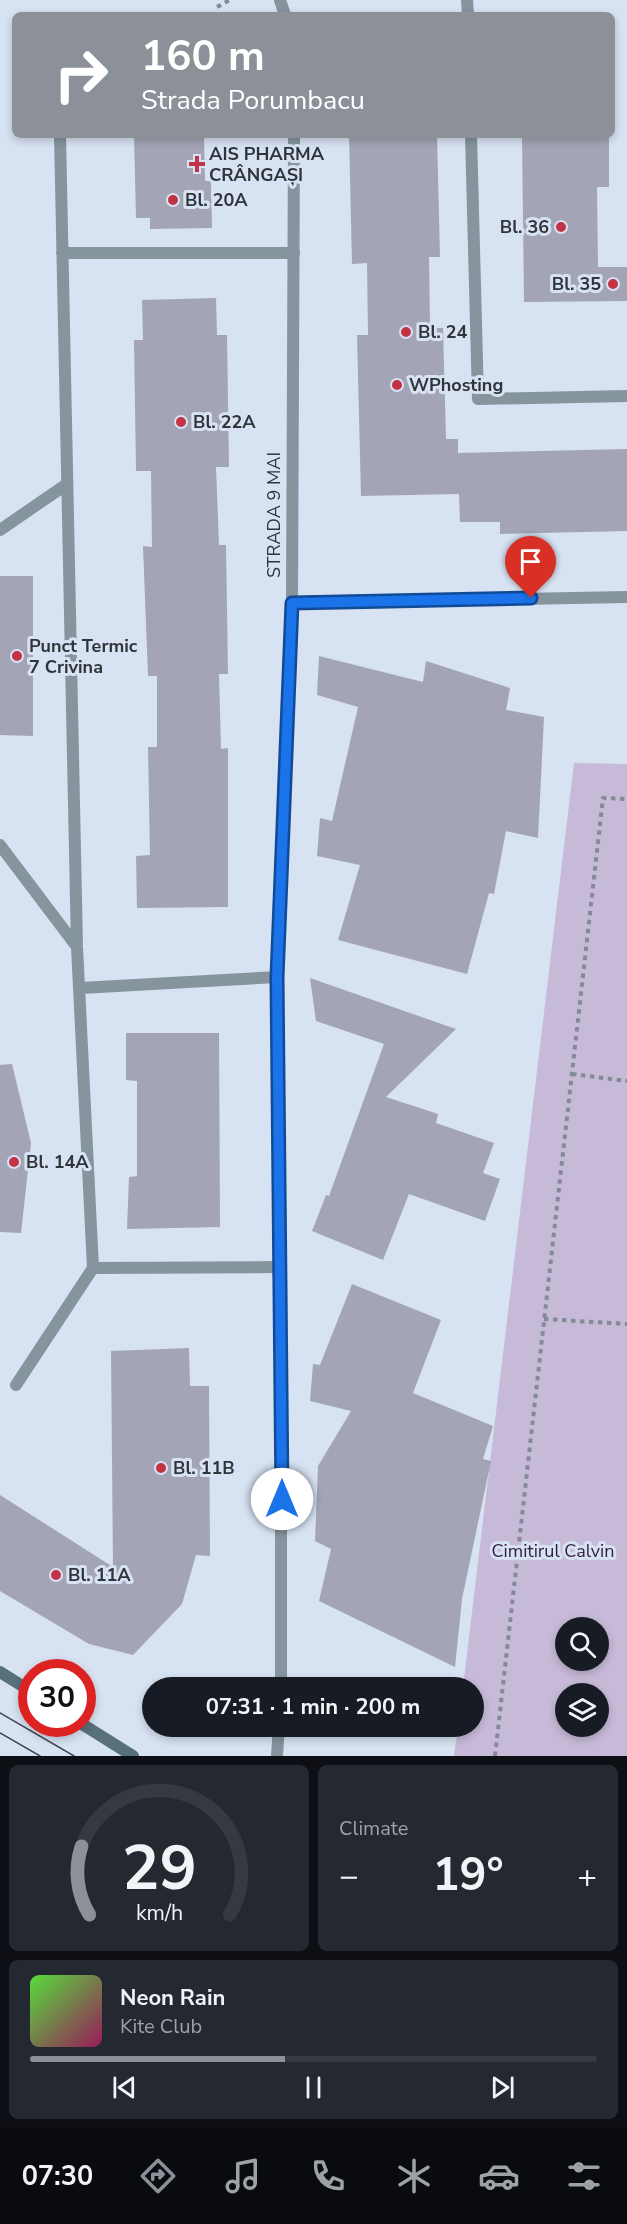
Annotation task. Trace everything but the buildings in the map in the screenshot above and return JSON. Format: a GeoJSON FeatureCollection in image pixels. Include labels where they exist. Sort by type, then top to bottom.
{"type":"FeatureCollection","features":[{"type":"Feature","properties":{"kind":"main road"},"geometry":{"type":"LineString","coordinates":[[0,1672],[18,1683]]}},
{"type":"Feature","properties":{"kind":"main road"},"geometry":{"type":"LineString","coordinates":[[96,1733],[134,1756]]}},
{"type":"Feature","properties":{"kind":"street"},"geometry":{"type":"LineString","coordinates":[[16,1385],[93,1268],[81,988],[77,947],[60,138]]}},
{"type":"Feature","properties":{"kind":"street","name":"STRADA 9 MAI"},"geometry":{"type":"LineString","coordinates":[[281,1677],[281,1267],[277,977],[292,603],[294,138]]}},
{"type":"Feature","properties":{"kind":"street"},"geometry":{"type":"LineString","coordinates":[[471,138],[478,399],[627,396]]}},
{"type":"Feature","properties":{"kind":"street"},"geometry":{"type":"LineString","coordinates":[[62,253],[294,253]]}},
{"type":"Feature","properties":{"kind":"street"},"geometry":{"type":"LineString","coordinates":[[0,530],[67,484]]}},
{"type":"Feature","properties":{"kind":"street"},"geometry":{"type":"LineString","coordinates":[[292,603],[627,597]]}},
{"type":"Feature","properties":{"kind":"street"},"geometry":{"type":"LineString","coordinates":[[0,845],[77,947]]}},
{"type":"Feature","properties":{"kind":"street"},"geometry":{"type":"LineString","coordinates":[[81,988],[277,977]]}},
{"type":"Feature","properties":{"kind":"street"},"geometry":{"type":"LineString","coordinates":[[93,1268],[281,1267]]}},
{"type":"Feature","properties":{"kind":"street"},"geometry":{"type":"LineString","coordinates":[[277,1756],[278,1737]]}},
{"type":"Feature","properties":{"kind":"path"},"geometry":{"type":"LineString","coordinates":[[217,7],[230,0]]}},
{"type":"Feature","properties":{"kind":"path"},"geometry":{"type":"LineString","coordinates":[[495,1756],[603,798],[627,799]]}},
{"type":"Feature","properties":{"kind":"path"},"geometry":{"type":"LineString","coordinates":[[572,1074],[627,1081]]}},
{"type":"Feature","properties":{"kind":"path"},"geometry":{"type":"LineString","coordinates":[[544,1319],[627,1324]]}},
{"type":"Feature","properties":{"kind":"green space","name":"Cimitirul Calvin"},"geometry":{"type":"Polygon","coordinates":[[[574,763],[627,764],[627,1756],[454,1756],[457,1737],[484,1737],[484,1677],[464,1677],[574,763]]]}},
{"type":"Feature","properties":{"kind":"tram line"},"geometry":{"type":"LineString","coordinates":[[0,1713],[74,1756]]}},
{"type":"Feature","properties":{"kind":"tram line"},"geometry":{"type":"LineString","coordinates":[[0,1733],[40,1756]]}},
{"type":"Feature","properties":{"kind":"place","name":"AIS PHARMA CRÂNGAȘI"},"geometry":{"type":"Point","coordinates":[197,164]}},
{"type":"Feature","properties":{"kind":"place","name":"Bl. 20A"},"geometry":{"type":"Point","coordinates":[173,200]}},
{"type":"Feature","properties":{"kind":"place","name":"Bl. 36"},"geometry":{"type":"Point","coordinates":[561,227]}},
{"type":"Feature","properties":{"kind":"place","name":"Bl. 35"},"geometry":{"type":"Point","coordinates":[613,284]}},
{"type":"Feature","properties":{"kind":"place","name":"Bl. 24"},"geometry":{"type":"Point","coordinates":[406,332]}},
{"type":"Feature","properties":{"kind":"place","name":"WPhosting"},"geometry":{"type":"Point","coordinates":[397,385]}},
{"type":"Feature","properties":{"kind":"place","name":"Bl. 22A"},"geometry":{"type":"Point","coordinates":[181,422]}},
{"type":"Feature","properties":{"kind":"place","name":"Punct Termic 7 Crivina"},"geometry":{"type":"Point","coordinates":[17,656]}},
{"type":"Feature","properties":{"kind":"place","name":"Bl. 14A"},"geometry":{"type":"Point","coordinates":[14,1162]}},
{"type":"Feature","properties":{"kind":"place","name":"Bl. 11B"},"geometry":{"type":"Point","coordinates":[161,1468]}},
{"type":"Feature","properties":{"kind":"place","name":"Bl. 11A"},"geometry":{"type":"Point","coordinates":[56,1575]}},
{"type":"Feature","properties":{"kind":"route"},"geometry":{"type":"LineString","coordinates":[[282,1499],[277,977],[292,603],[531,598]]}}]}
